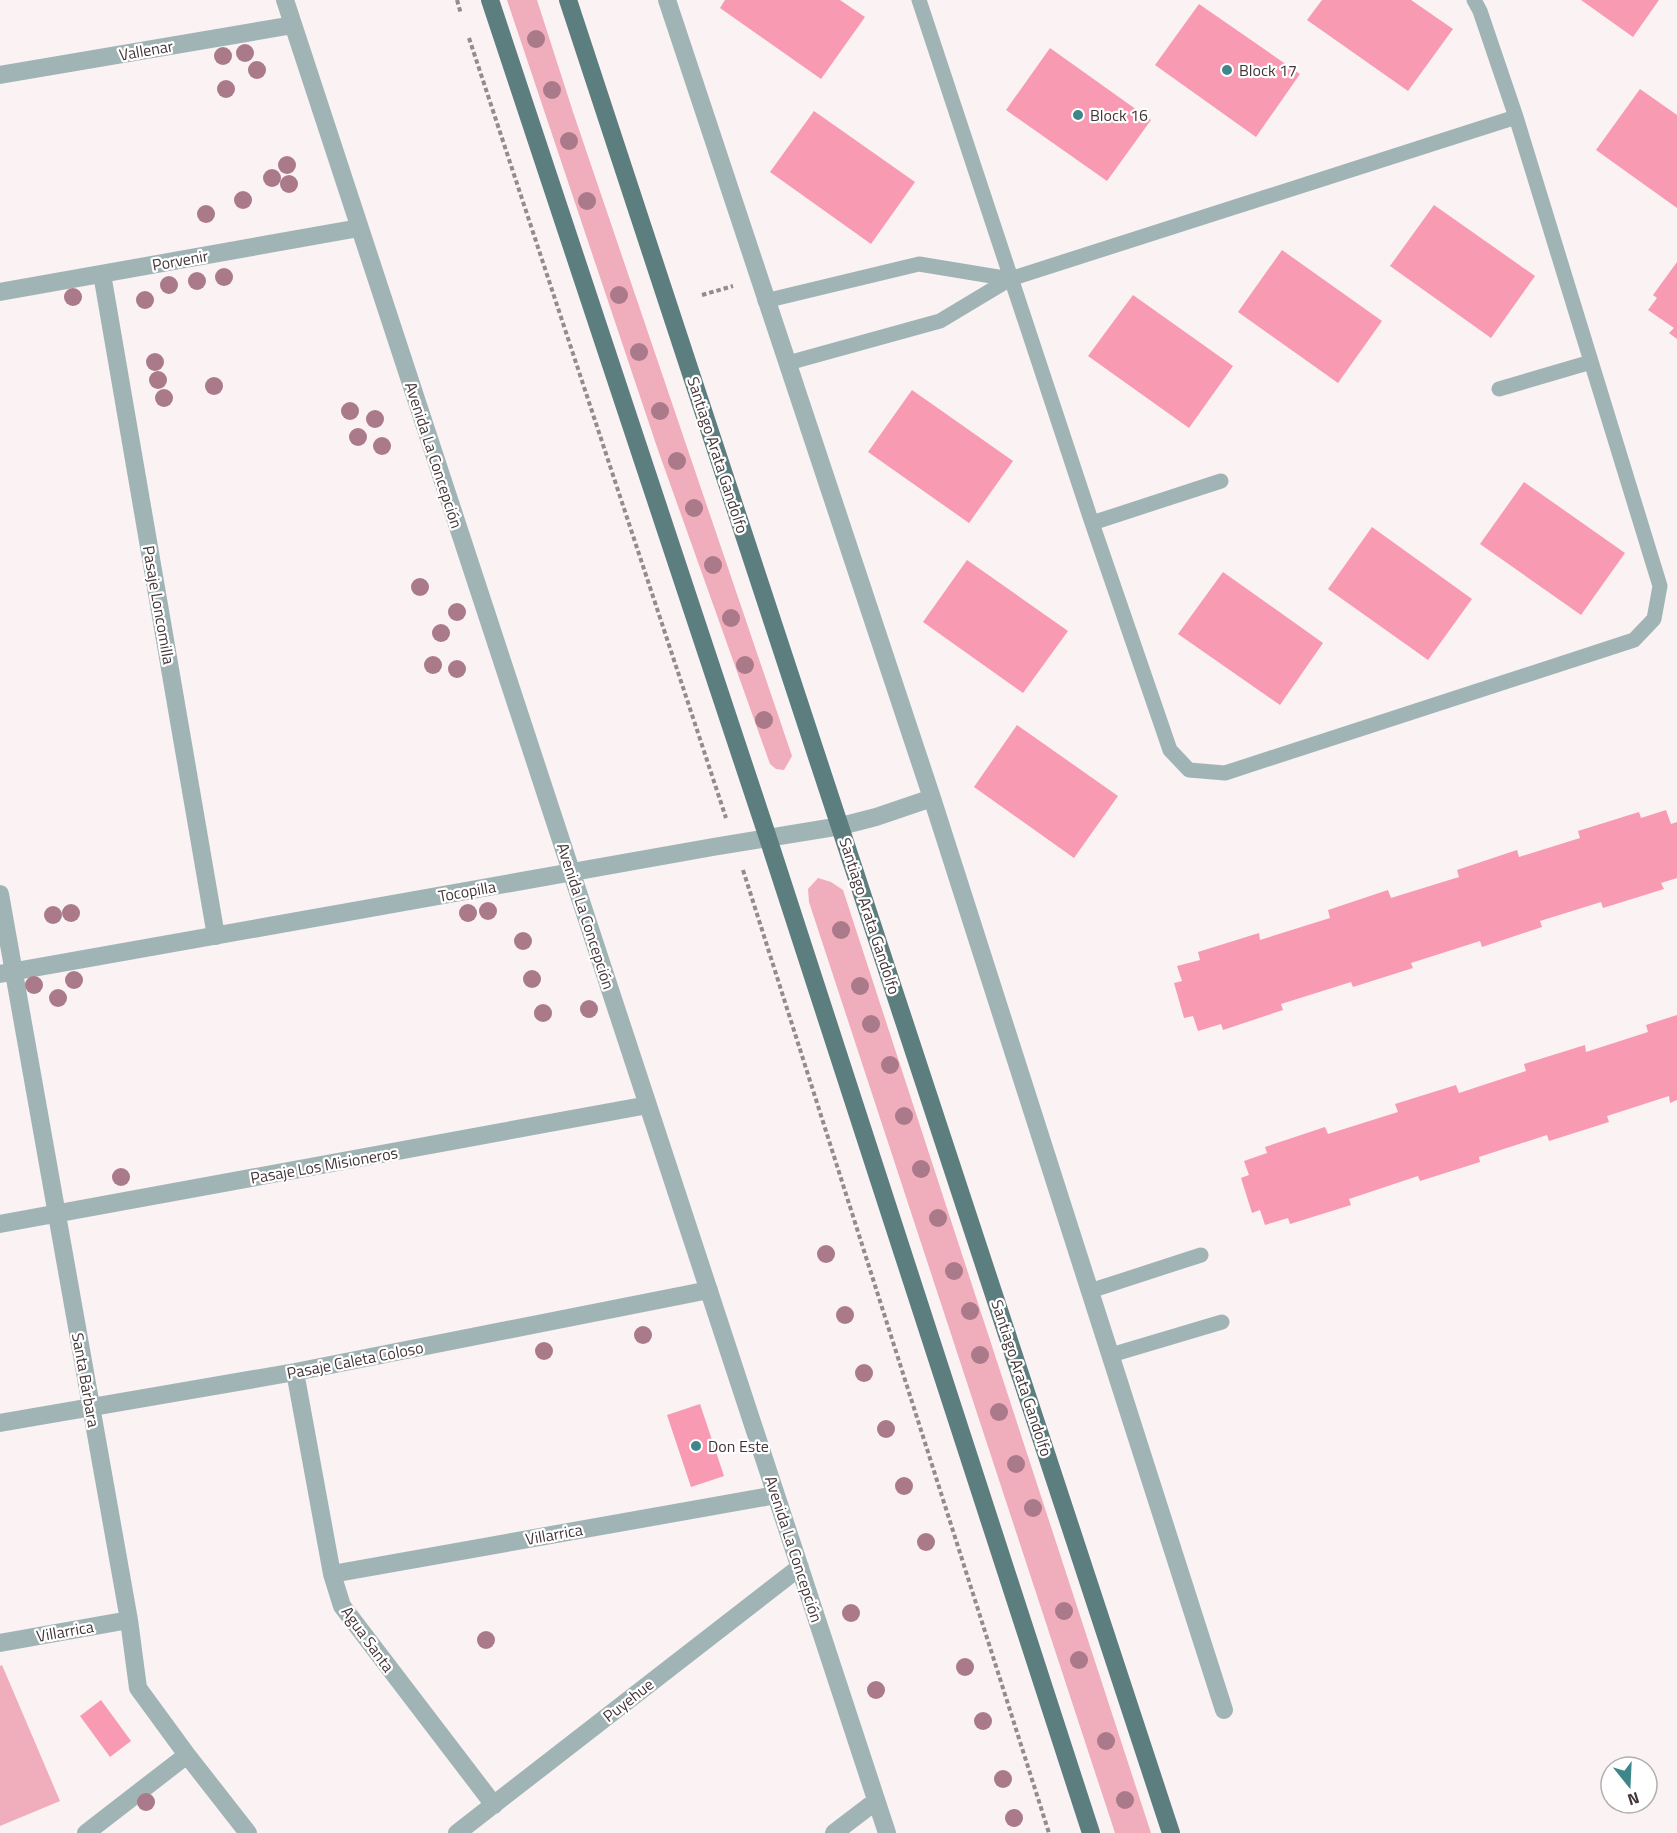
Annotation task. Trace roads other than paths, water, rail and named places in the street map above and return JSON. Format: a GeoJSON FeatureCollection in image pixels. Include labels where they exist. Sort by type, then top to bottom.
{"type":"FeatureCollection","features":[{"type":"Feature","properties":{"kind":"main road"},"geometry":{"type":"LineString","coordinates":[[490,0],[768,838],[1091,1833]]}},
{"type":"Feature","properties":{"kind":"main road","name":"Santiago Arata Gandolfo"},"geometry":{"type":"LineString","coordinates":[[568,0],[1171,1833]]}},
{"type":"Feature","properties":{"kind":"street","name":"Avenida La Concepción"},"geometry":{"type":"LineString","coordinates":[[285,0],[887,1833]]}},
{"type":"Feature","properties":{"kind":"street"},"geometry":{"type":"LineString","coordinates":[[667,0],[932,798],[1224,1710]]}},
{"type":"Feature","properties":{"kind":"street","name":"Vallenar"},"geometry":{"type":"LineString","coordinates":[[0,75],[293,25]]}},
{"type":"Feature","properties":{"kind":"street","name":"Porvenir"},"geometry":{"type":"LineString","coordinates":[[0,292],[359,228]]}},
{"type":"Feature","properties":{"kind":"street","name":"Pasaje Loncomilla"},"geometry":{"type":"LineString","coordinates":[[102,274],[216,936]]}},
{"type":"Feature","properties":{"kind":"street","name":"Tocopilla"},"geometry":{"type":"LineString","coordinates":[[7,973],[734,843],[841,826],[932,798]]}},
{"type":"Feature","properties":{"kind":"street","name":"Santa Bárbara"},"geometry":{"type":"LineString","coordinates":[[0,894],[7,973],[57,1214],[129,1620],[138,1688],[248,1833]]}},
{"type":"Feature","properties":{"kind":"street","name":"Pasaje Los Misioneros"},"geometry":{"type":"LineString","coordinates":[[0,1224],[648,1105]]}},
{"type":"Feature","properties":{"kind":"street","name":"Pasaje Caleta Coloso"},"geometry":{"type":"LineString","coordinates":[[0,1424],[296,1372],[709,1290]]}},
{"type":"Feature","properties":{"kind":"street","name":"Agua Santa"},"geometry":{"type":"LineString","coordinates":[[296,1372],[332,1574],[342,1606],[494,1805]]}},
{"type":"Feature","properties":{"kind":"street","name":"Villarrica"},"geometry":{"type":"LineString","coordinates":[[332,1574],[776,1495]]}},
{"type":"Feature","properties":{"kind":"street","name":"Puyehue"},"geometry":{"type":"LineString","coordinates":[[457,1833],[800,1567]]}},
{"type":"Feature","properties":{"kind":"street","name":"Villarrica"},"geometry":{"type":"LineString","coordinates":[[0,1643],[129,1620]]}},
{"type":"Feature","properties":{"kind":"street"},"geometry":{"type":"LineString","coordinates":[[86,1833],[187,1755]]}},
{"type":"Feature","properties":{"kind":"street"},"geometry":{"type":"LineString","coordinates":[[834,1833],[876,1801]]}},
{"type":"Feature","properties":{"kind":"lane"},"geometry":{"type":"LineString","coordinates":[[919,0],[1010,279],[1170,750],[1189,770],[1225,773],[1634,640],[1654,619],[1660,586],[1516,117],[1480,11],[1474,0]]}},
{"type":"Feature","properties":{"kind":"lane"},"geometry":{"type":"LineString","coordinates":[[788,363],[940,321],[1010,279],[1516,117]]}},
{"type":"Feature","properties":{"kind":"lane"},"geometry":{"type":"LineString","coordinates":[[765,300],[920,264],[1010,279]]}},
{"type":"Feature","properties":{"kind":"lane"},"geometry":{"type":"LineString","coordinates":[[1499,389],[1591,362]]}},
{"type":"Feature","properties":{"kind":"lane"},"geometry":{"type":"LineString","coordinates":[[1092,523],[1221,481]]}},
{"type":"Feature","properties":{"kind":"lane"},"geometry":{"type":"LineString","coordinates":[[1090,1291],[1201,1254]]}},
{"type":"Feature","properties":{"kind":"lane"},"geometry":{"type":"LineString","coordinates":[[1111,1355],[1222,1322]]}},
{"type":"Feature","properties":{"kind":"place","name":"Block 17"},"geometry":{"type":"Point","coordinates":[1227,70]}},
{"type":"Feature","properties":{"kind":"place","name":"Block 16"},"geometry":{"type":"Point","coordinates":[1078,115]}},
{"type":"Feature","properties":{"kind":"place","name":"Don Este"},"geometry":{"type":"Point","coordinates":[696,1446]}}]}
